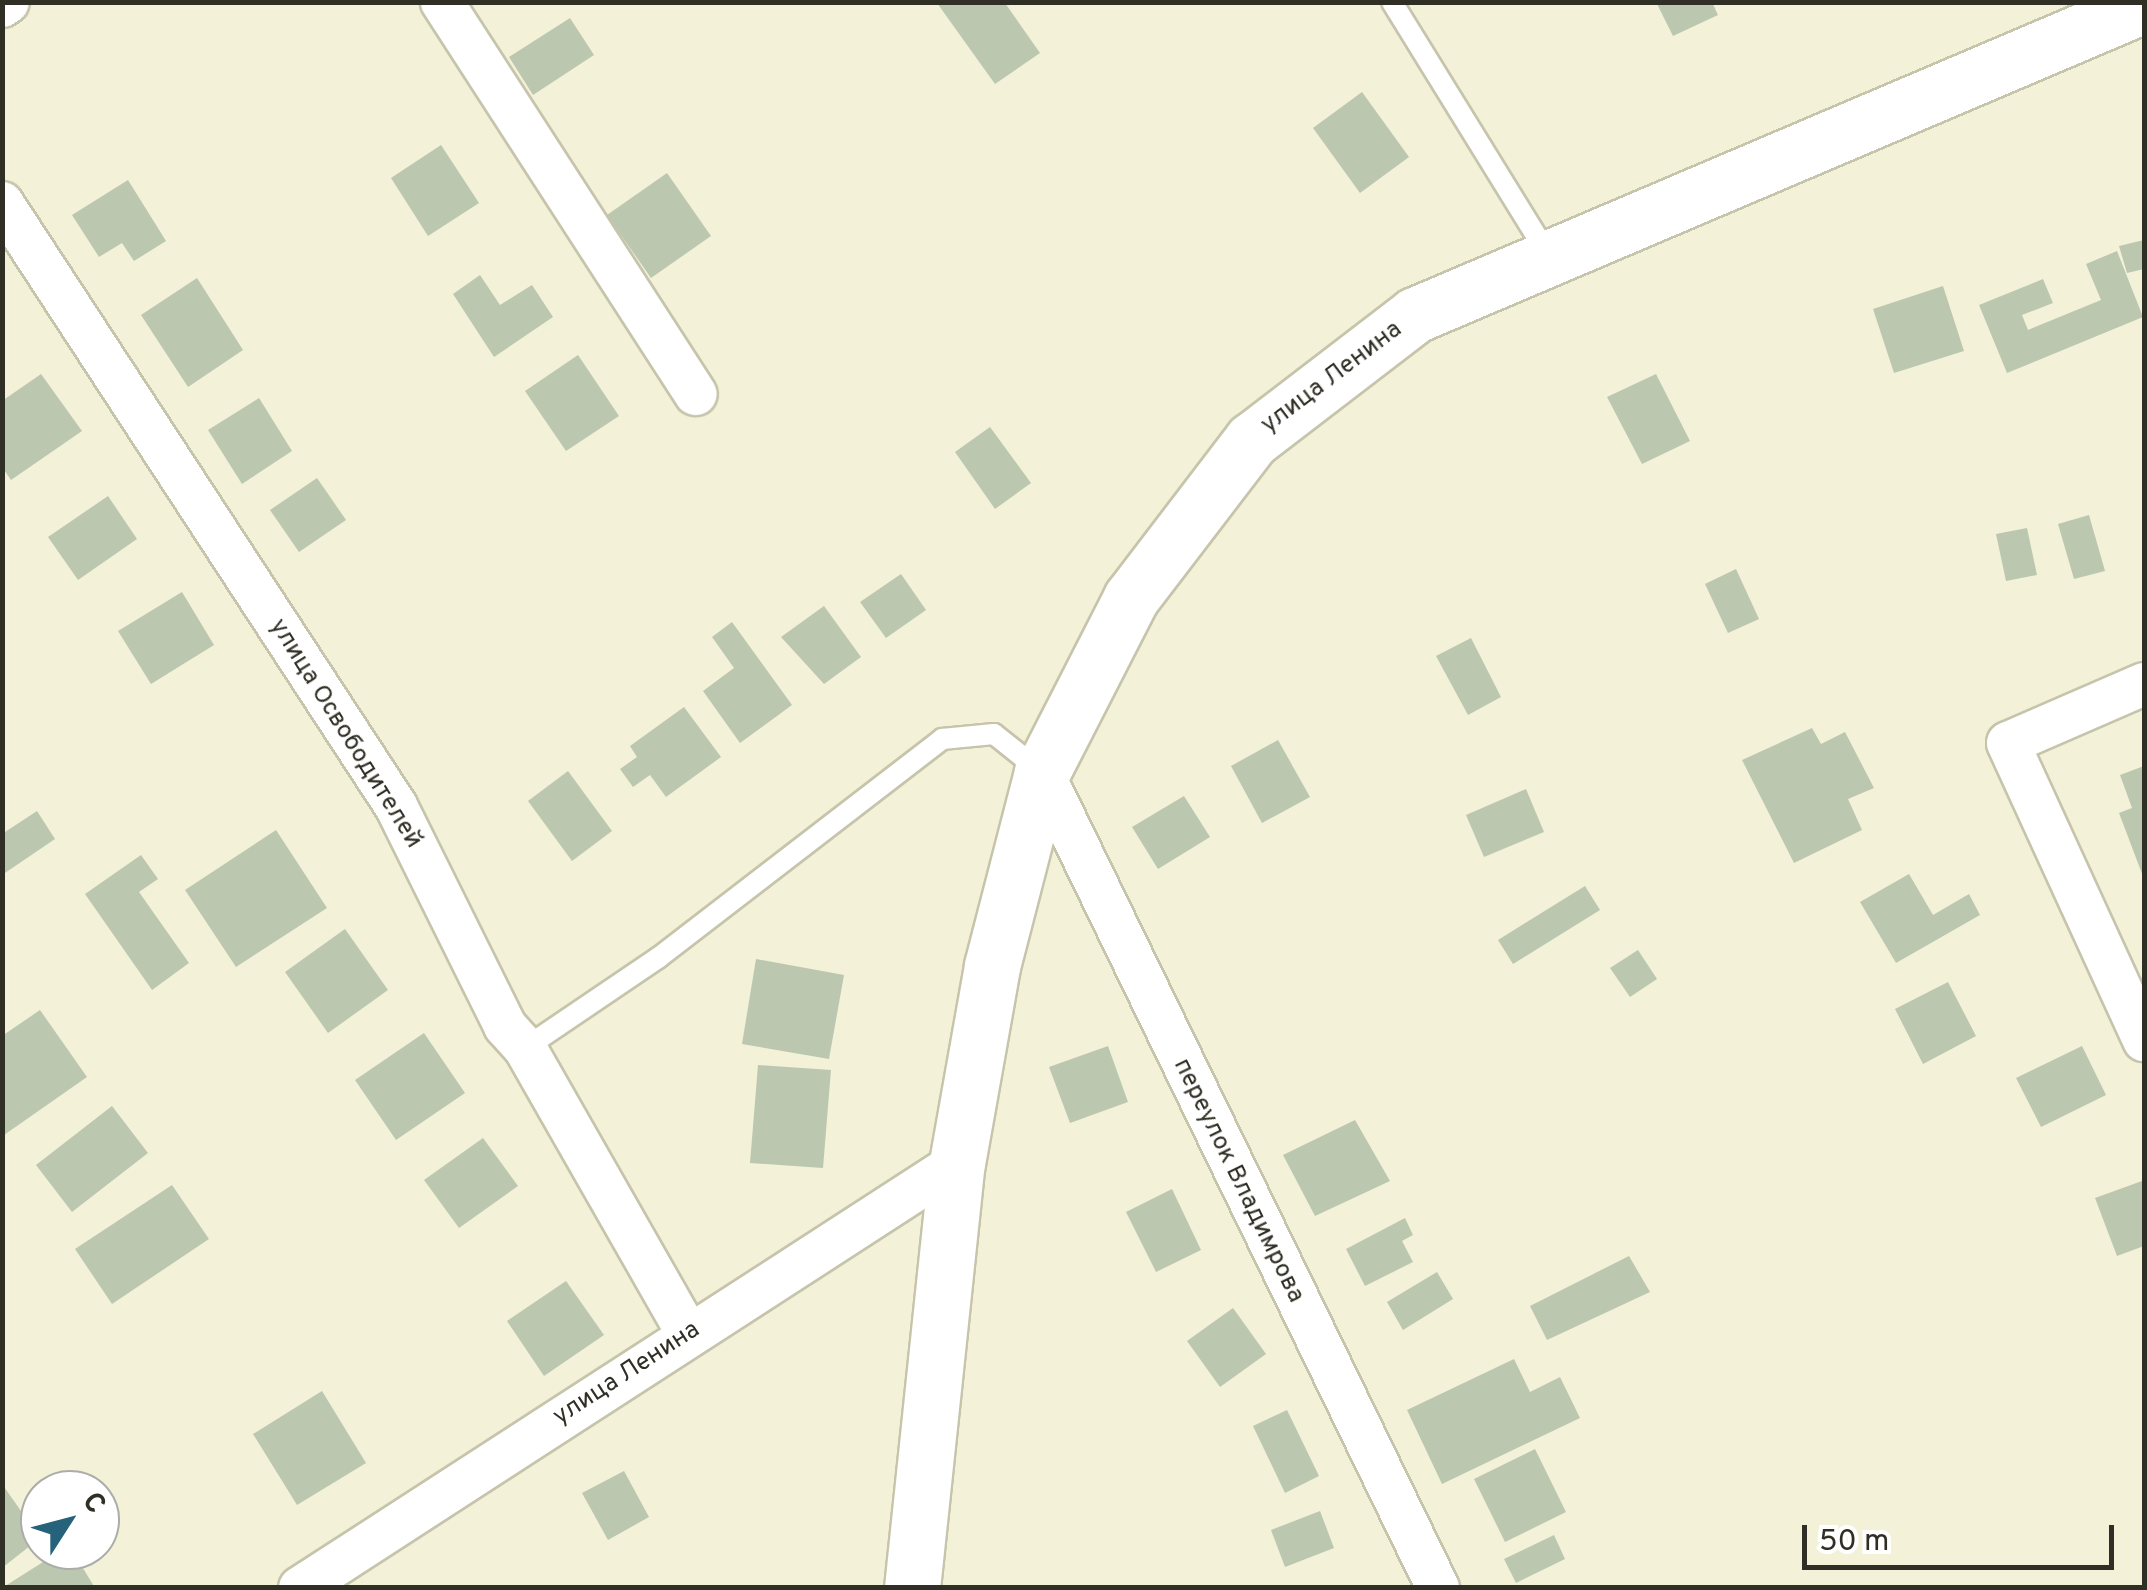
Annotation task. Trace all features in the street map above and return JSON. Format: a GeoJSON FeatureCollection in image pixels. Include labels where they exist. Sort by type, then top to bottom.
{"type":"FeatureCollection","features":[{"type":"Feature","properties":{"kind":"main road","name":"улица Ленина"},"geometry":{"type":"LineString","coordinates":[[912,1588],[957,1164],[992,966],[1042,772],[1132,598],[1252,440],[1415,315],[2144,5]]}},
{"type":"Feature","properties":{"kind":"street"},"geometry":{"type":"LineString","coordinates":[[442,2],[696,394]]}},
{"type":"Feature","properties":{"kind":"street","name":"улица Освободителей"},"geometry":{"type":"LineString","coordinates":[[2,203],[396,806],[505,1026],[525,1048],[688,1334]]}},
{"type":"Feature","properties":{"kind":"street"},"geometry":{"type":"LineString","coordinates":[[2144,684],[2008,742],[2144,1040]]}},
{"type":"Feature","properties":{"kind":"street","name":"переулок Владимрова"},"geometry":{"type":"LineString","coordinates":[[1042,772],[1438,1588]]}},
{"type":"Feature","properties":{"kind":"street","name":"улица Ленина"},"geometry":{"type":"LineString","coordinates":[[300,1588],[688,1334],[957,1164]]}},
{"type":"Feature","properties":{"kind":"lane"},"geometry":{"type":"LineString","coordinates":[[1392,2],[1549,258]]}},
{"type":"Feature","properties":{"kind":"lane"},"geometry":{"type":"LineString","coordinates":[[525,1048],[658,958],[942,739],[994,734],[1042,772]]}},
{"type":"Feature","properties":{"kind":"building"},"geometry":{"type":"Polygon","coordinates":[[[1656,2],[1712,2],[1718,15],[1673,36],[1656,2]]]}},
{"type":"Feature","properties":{"kind":"building"},"geometry":{"type":"Polygon","coordinates":[[[937,3],[1005,3],[1040,53],[995,84],[937,3]]]}},
{"type":"Feature","properties":{"kind":"building"},"geometry":{"type":"Polygon","coordinates":[[[570,18],[594,55],[533,95],[509,57],[570,18]]]}},
{"type":"Feature","properties":{"kind":"building"},"geometry":{"type":"Polygon","coordinates":[[[1362,92],[1409,157],[1360,193],[1313,128],[1362,92]]]}},
{"type":"Feature","properties":{"kind":"building"},"geometry":{"type":"Polygon","coordinates":[[[441,145],[479,203],[428,236],[391,178],[441,145]]]}},
{"type":"Feature","properties":{"kind":"building"},"geometry":{"type":"Polygon","coordinates":[[[667,173],[711,236],[651,278],[607,215],[667,173]]]}},
{"type":"Feature","properties":{"kind":"building"},"geometry":{"type":"Polygon","coordinates":[[[128,180],[166,241],[134,261],[122,243],[99,257],[72,215],[128,180]]]}},
{"type":"Feature","properties":{"kind":"building"},"geometry":{"type":"Polygon","coordinates":[[[2144,240],[2144,269],[2127,273],[2119,246],[2144,240]]]}},
{"type":"Feature","properties":{"kind":"building"},"geometry":{"type":"Polygon","coordinates":[[[2117,251],[2143,317],[2007,373],[1979,305],[2043,279],[2053,303],[2022,315],[2028,330],[2101,300],[2086,264],[2117,251]]]}},
{"type":"Feature","properties":{"kind":"building"},"geometry":{"type":"Polygon","coordinates":[[[480,275],[500,305],[532,285],[553,317],[494,357],[453,294],[480,275]]]}},
{"type":"Feature","properties":{"kind":"building"},"geometry":{"type":"Polygon","coordinates":[[[197,278],[243,350],[188,387],[141,315],[197,278]]]}},
{"type":"Feature","properties":{"kind":"building"},"geometry":{"type":"Polygon","coordinates":[[[1943,286],[1964,351],[1894,373],[1873,309],[1943,286]]]}},
{"type":"Feature","properties":{"kind":"building"},"geometry":{"type":"Polygon","coordinates":[[[578,355],[619,416],[566,451],[525,391],[578,355]]]}},
{"type":"Feature","properties":{"kind":"building"},"geometry":{"type":"Polygon","coordinates":[[[41,374],[82,431],[11,480],[2,467],[2,401],[41,374]]]}},
{"type":"Feature","properties":{"kind":"building"},"geometry":{"type":"Polygon","coordinates":[[[1656,374],[1690,441],[1642,464],[1607,397],[1656,374]]]}},
{"type":"Feature","properties":{"kind":"building"},"geometry":{"type":"Polygon","coordinates":[[[259,398],[292,451],[242,484],[208,430],[259,398]]]}},
{"type":"Feature","properties":{"kind":"building"},"geometry":{"type":"Polygon","coordinates":[[[990,427],[1031,483],[995,509],[955,452],[990,427]]]}},
{"type":"Feature","properties":{"kind":"building"},"geometry":{"type":"Polygon","coordinates":[[[317,478],[346,520],[299,552],[270,510],[317,478]]]}},
{"type":"Feature","properties":{"kind":"building"},"geometry":{"type":"Polygon","coordinates":[[[108,496],[137,539],[78,580],[48,537],[108,496]]]}},
{"type":"Feature","properties":{"kind":"building"},"geometry":{"type":"Polygon","coordinates":[[[2089,515],[2105,571],[2074,579],[2058,524],[2089,515]]]}},
{"type":"Feature","properties":{"kind":"building"},"geometry":{"type":"Polygon","coordinates":[[[2027,528],[2037,575],[2006,581],[1996,534],[2027,528]]]}},
{"type":"Feature","properties":{"kind":"building"},"geometry":{"type":"Polygon","coordinates":[[[1736,569],[1759,619],[1728,633],[1705,584],[1736,569]]]}},
{"type":"Feature","properties":{"kind":"building"},"geometry":{"type":"Polygon","coordinates":[[[901,574],[926,610],[886,638],[860,602],[901,574]]]}},
{"type":"Feature","properties":{"kind":"building"},"geometry":{"type":"Polygon","coordinates":[[[182,592],[214,645],[151,684],[118,631],[182,592]]]}},
{"type":"Feature","properties":{"kind":"building"},"geometry":{"type":"Polygon","coordinates":[[[824,606],[861,657],[824,684],[781,637],[824,606]]]}},
{"type":"Feature","properties":{"kind":"building"},"geometry":{"type":"Polygon","coordinates":[[[732,622],[792,705],[740,743],[703,691],[734,668],[712,637],[732,622]]]}},
{"type":"Feature","properties":{"kind":"building"},"geometry":{"type":"Polygon","coordinates":[[[1471,638],[1501,697],[1468,715],[1436,656],[1471,638]]]}},
{"type":"Feature","properties":{"kind":"building"},"geometry":{"type":"Polygon","coordinates":[[[684,707],[721,757],[666,797],[650,775],[633,787],[620,769],[637,757],[630,746],[684,707]]]}},
{"type":"Feature","properties":{"kind":"building"},"geometry":{"type":"Polygon","coordinates":[[[1812,728],[1821,744],[1845,732],[1874,788],[1848,799],[1862,830],[1794,863],[1742,760],[1812,728]]]}},
{"type":"Feature","properties":{"kind":"building"},"geometry":{"type":"Polygon","coordinates":[[[1278,740],[1310,797],[1262,823],[1231,766],[1278,740]]]}},
{"type":"Feature","properties":{"kind":"building"},"geometry":{"type":"Polygon","coordinates":[[[2144,766],[2144,879],[2119,813],[2132,808],[2120,775],[2144,766]]]}},
{"type":"Feature","properties":{"kind":"building"},"geometry":{"type":"Polygon","coordinates":[[[568,771],[612,831],[572,861],[528,801],[568,771]]]}},
{"type":"Feature","properties":{"kind":"building"},"geometry":{"type":"Polygon","coordinates":[[[1526,789],[1544,832],[1484,857],[1466,815],[1526,789]]]}},
{"type":"Feature","properties":{"kind":"building"},"geometry":{"type":"Polygon","coordinates":[[[1184,796],[1210,837],[1158,869],[1132,827],[1184,796]]]}},
{"type":"Feature","properties":{"kind":"building"},"geometry":{"type":"Polygon","coordinates":[[[37,811],[55,839],[2,875],[2,834],[37,811]]]}},
{"type":"Feature","properties":{"kind":"building"},"geometry":{"type":"Polygon","coordinates":[[[276,830],[327,908],[236,967],[185,890],[276,830]]]}},
{"type":"Feature","properties":{"kind":"building"},"geometry":{"type":"Polygon","coordinates":[[[141,855],[158,879],[139,892],[189,963],[152,990],[85,894],[141,855]]]}},
{"type":"Feature","properties":{"kind":"building"},"geometry":{"type":"Polygon","coordinates":[[[1909,874],[1933,915],[1969,894],[1980,915],[1896,963],[1860,902],[1909,874]]]}},
{"type":"Feature","properties":{"kind":"building"},"geometry":{"type":"Polygon","coordinates":[[[1585,886],[1600,910],[1513,964],[1498,940],[1585,886]]]}},
{"type":"Feature","properties":{"kind":"building"},"geometry":{"type":"Polygon","coordinates":[[[345,929],[388,990],[328,1033],[285,972],[345,929]]]}},
{"type":"Feature","properties":{"kind":"building"},"geometry":{"type":"Polygon","coordinates":[[[1638,950],[1657,979],[1630,997],[1610,968],[1638,950]]]}},
{"type":"Feature","properties":{"kind":"building"},"geometry":{"type":"Polygon","coordinates":[[[756,959],[844,975],[829,1059],[742,1044],[756,959]]]}},
{"type":"Feature","properties":{"kind":"building"},"geometry":{"type":"Polygon","coordinates":[[[1948,982],[1976,1036],[1923,1064],[1895,1009],[1948,982]]]}},
{"type":"Feature","properties":{"kind":"building"},"geometry":{"type":"Polygon","coordinates":[[[40,1010],[87,1077],[4,1135],[2,1036],[40,1010]]]}},
{"type":"Feature","properties":{"kind":"building"},"geometry":{"type":"Polygon","coordinates":[[[424,1033],[465,1093],[396,1140],[355,1080],[424,1033]]]}},
{"type":"Feature","properties":{"kind":"building"},"geometry":{"type":"Polygon","coordinates":[[[1108,1046],[1128,1102],[1070,1123],[1049,1067],[1108,1046]]]}},
{"type":"Feature","properties":{"kind":"building"},"geometry":{"type":"Polygon","coordinates":[[[2082,1046],[2106,1095],[2041,1127],[2016,1078],[2082,1046]]]}},
{"type":"Feature","properties":{"kind":"building"},"geometry":{"type":"Polygon","coordinates":[[[758,1065],[831,1070],[823,1168],[750,1163],[758,1065]]]}},
{"type":"Feature","properties":{"kind":"building"},"geometry":{"type":"Polygon","coordinates":[[[112,1106],[148,1153],[72,1212],[36,1165],[112,1106]]]}},
{"type":"Feature","properties":{"kind":"building"},"geometry":{"type":"Polygon","coordinates":[[[1355,1120],[1390,1181],[1315,1216],[1283,1155],[1355,1120]]]}},
{"type":"Feature","properties":{"kind":"building"},"geometry":{"type":"Polygon","coordinates":[[[483,1138],[518,1186],[459,1228],[424,1180],[483,1138]]]}},
{"type":"Feature","properties":{"kind":"building"},"geometry":{"type":"Polygon","coordinates":[[[2142,1181],[2144,1246],[2117,1256],[2095,1198],[2142,1181]]]}},
{"type":"Feature","properties":{"kind":"building"},"geometry":{"type":"Polygon","coordinates":[[[172,1185],[209,1239],[112,1304],[75,1249],[172,1185]]]}},
{"type":"Feature","properties":{"kind":"building"},"geometry":{"type":"Polygon","coordinates":[[[1172,1189],[1201,1250],[1156,1272],[1126,1212],[1172,1189]]]}},
{"type":"Feature","properties":{"kind":"building"},"geometry":{"type":"Polygon","coordinates":[[[1405,1218],[1413,1235],[1402,1241],[1413,1262],[1365,1286],[1346,1249],[1405,1218]]]}},
{"type":"Feature","properties":{"kind":"building"},"geometry":{"type":"Polygon","coordinates":[[[1629,1256],[1650,1292],[1547,1340],[1530,1306],[1629,1256]]]}},
{"type":"Feature","properties":{"kind":"building"},"geometry":{"type":"Polygon","coordinates":[[[1437,1272],[1453,1299],[1403,1330],[1387,1302],[1437,1272]]]}},
{"type":"Feature","properties":{"kind":"building"},"geometry":{"type":"Polygon","coordinates":[[[566,1281],[604,1335],[544,1376],[507,1321],[566,1281]]]}},
{"type":"Feature","properties":{"kind":"building"},"geometry":{"type":"Polygon","coordinates":[[[1233,1308],[1266,1354],[1220,1387],[1187,1341],[1233,1308]]]}},
{"type":"Feature","properties":{"kind":"building"},"geometry":{"type":"Polygon","coordinates":[[[1514,1359],[1530,1392],[1560,1377],[1580,1418],[1442,1484],[1407,1410],[1514,1359]]]}},
{"type":"Feature","properties":{"kind":"building"},"geometry":{"type":"Polygon","coordinates":[[[322,1391],[366,1463],[297,1505],[253,1434],[322,1391]]]}},
{"type":"Feature","properties":{"kind":"building"},"geometry":{"type":"Polygon","coordinates":[[[1287,1410],[1319,1476],[1285,1493],[1253,1426],[1287,1410]]]}},
{"type":"Feature","properties":{"kind":"building"},"geometry":{"type":"Polygon","coordinates":[[[1535,1449],[1566,1512],[1505,1542],[1474,1479],[1535,1449]]]}},
{"type":"Feature","properties":{"kind":"building"},"geometry":{"type":"Polygon","coordinates":[[[624,1471],[649,1517],[608,1540],[582,1493],[624,1471]]]}},
{"type":"Feature","properties":{"kind":"building"},"geometry":{"type":"Polygon","coordinates":[[[2,1484],[20,1510],[20,1554],[2,1568],[2,1484]]]}},
{"type":"Feature","properties":{"kind":"building"},"geometry":{"type":"Polygon","coordinates":[[[1320,1511],[1334,1548],[1285,1567],[1271,1530],[1320,1511]]]}},
{"type":"Feature","properties":{"kind":"building"},"geometry":{"type":"Polygon","coordinates":[[[1554,1535],[1565,1559],[1516,1583],[1504,1559],[1554,1535]]]}},
{"type":"Feature","properties":{"kind":"building"},"geometry":{"type":"Polygon","coordinates":[[[30,1570],[84,1570],[95,1588],[2,1588],[30,1570]]]}}]}
